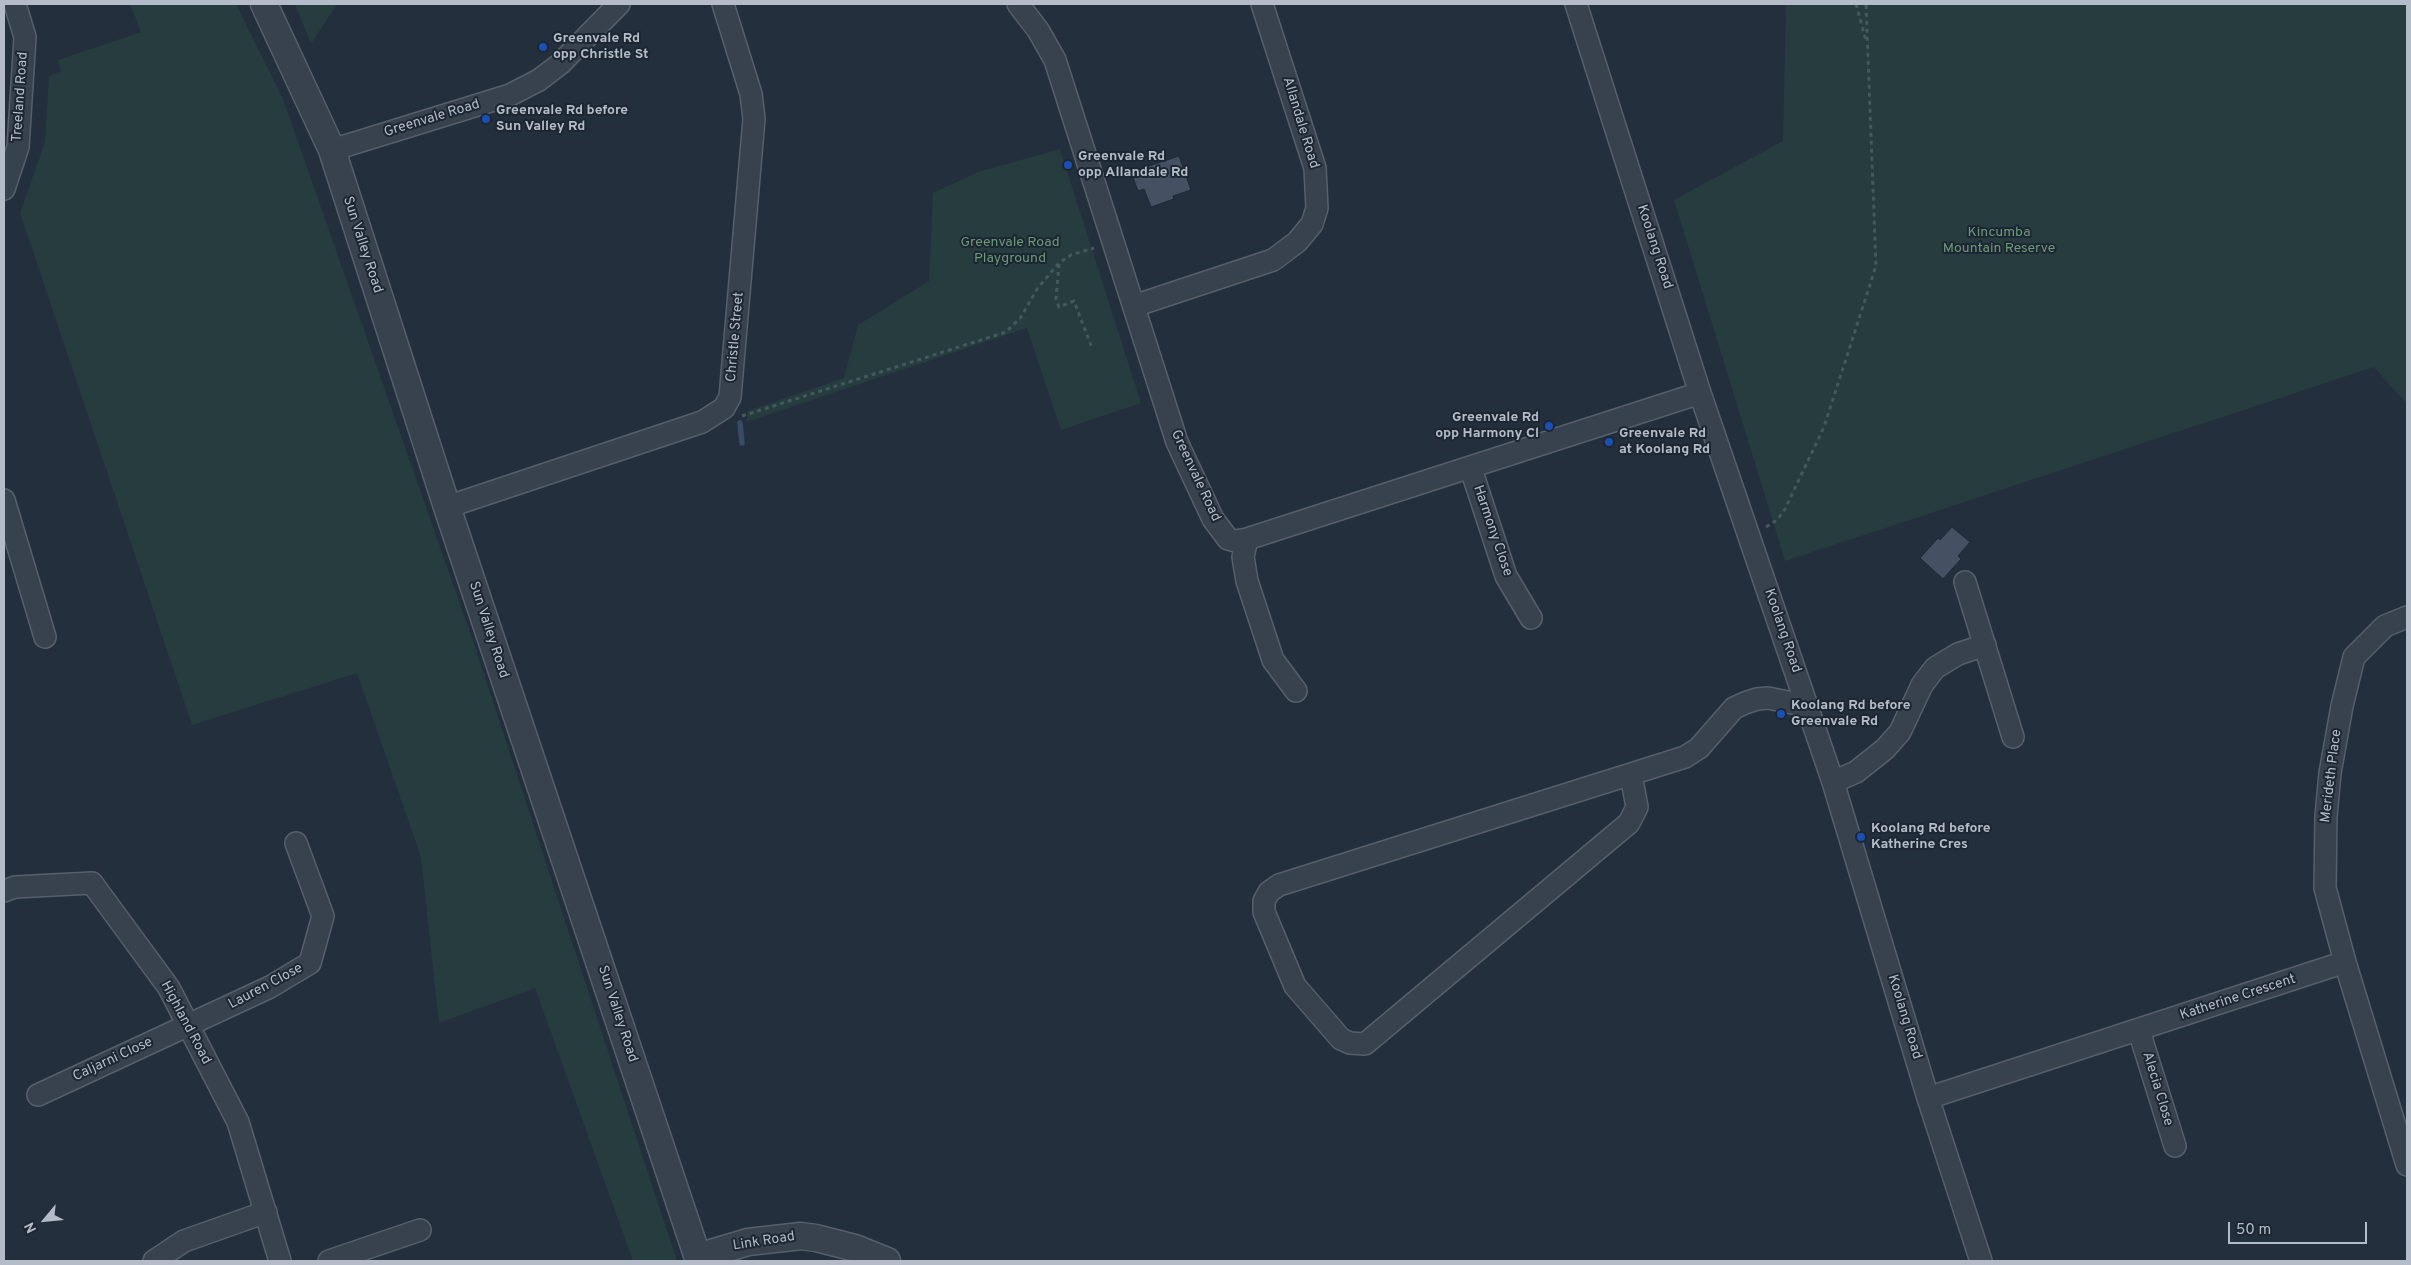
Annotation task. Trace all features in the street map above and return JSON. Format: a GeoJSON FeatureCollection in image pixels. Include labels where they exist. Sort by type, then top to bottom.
{"type":"FeatureCollection","features":[{"type":"Feature","properties":{"kind":"street","name":"Treeland Road"},"geometry":{"type":"LineString","coordinates":[[4,189],[18,147],[26,37],[15,4]]}},
{"type":"Feature","properties":{"kind":"street","name":"Sun Valley Road"},"geometry":{"type":"LineString","coordinates":[[264,4],[332,150],[447,507],[698,1259]]}},
{"type":"Feature","properties":{"kind":"street","name":"Greenvale Road"},"geometry":{"type":"LineString","coordinates":[[332,150],[510,95],[539,80],[560,64],[619,4]]}},
{"type":"Feature","properties":{"kind":"street","name":"Christle Street"},"geometry":{"type":"LineString","coordinates":[[447,507],[702,422],[719,411],[730,397],[754,120],[751,94],[724,4]]}},
{"type":"Feature","properties":{"kind":"street","name":"Greenvale Road"},"geometry":{"type":"LineString","coordinates":[[1018,4],[1038,30],[1055,60],[1177,442],[1193,478],[1223,534],[1235,541],[1247,539],[1471,469],[1700,393]]}},
{"type":"Feature","properties":{"kind":"street","name":"Allandale Road"},"geometry":{"type":"LineString","coordinates":[[1134,306],[1273,260],[1287,252],[1312,224],[1317,208],[1315,168],[1262,4]]}},
{"type":"Feature","properties":{"kind":"street","name":"Koolang Road"},"geometry":{"type":"LineString","coordinates":[[1576,4],[1700,393],[1833,782],[1928,1098],[1981,1261]]}},
{"type":"Feature","properties":{"kind":"street","name":"Harmony Close"},"geometry":{"type":"LineString","coordinates":[[1471,469],[1506,576],[1531,618]]}},
{"type":"Feature","properties":{"kind":"street"},"geometry":{"type":"LineString","coordinates":[[4,500],[45,637]]}},
{"type":"Feature","properties":{"kind":"street"},"geometry":{"type":"LineString","coordinates":[[1247,539],[1243,557],[1247,581],[1274,660],[1296,691]]}},
{"type":"Feature","properties":{"kind":"street"},"geometry":{"type":"LineString","coordinates":[[1965,582],[2012,737]]}},
{"type":"Feature","properties":{"kind":"street","name":"Merideth Place"},"geometry":{"type":"LineString","coordinates":[[2345,962],[2326,888],[2328,799],[2342,706],[2354,657],[2386,626],[2407,617]]}},
{"type":"Feature","properties":{"kind":"street"},"geometry":{"type":"LineString","coordinates":[[1833,782],[1856,772],[1885,748],[1900,732],[1922,685],[1935,668],[1958,654],[1985,645]]}},
{"type":"Feature","properties":{"kind":"street"},"geometry":{"type":"LineString","coordinates":[[1631,775],[1637,807],[1629,823],[1365,1044],[1350,1043],[1341,1039],[1295,986],[1264,912],[1264,901],[1270,892],[1279,885],[1631,775],[1691,753],[1699,748],[1724,717],[1745,703],[1768,698],[1807,706]]}},
{"type":"Feature","properties":{"kind":"street","name":"Lauren Close"},"geometry":{"type":"LineString","coordinates":[[188,1026],[270,987],[310,963],[323,916],[296,843]]}},
{"type":"Feature","properties":{"kind":"street","name":"Highland Road"},"geometry":{"type":"LineString","coordinates":[[4,890],[15,887],[92,883],[169,988],[238,1122],[280,1261]]}},
{"type":"Feature","properties":{"kind":"street"},"geometry":{"type":"LineString","coordinates":[[2345,962],[2407,1165]]}},
{"type":"Feature","properties":{"kind":"street","name":"Katherine Crescent"},"geometry":{"type":"LineString","coordinates":[[1928,1098],[2139,1031],[2345,962]]}},
{"type":"Feature","properties":{"kind":"street","name":"Caljarni Close"},"geometry":{"type":"LineString","coordinates":[[38,1095],[188,1026]]}},
{"type":"Feature","properties":{"kind":"street","name":"Alecia Close"},"geometry":{"type":"LineString","coordinates":[[2139,1031],[2175,1146]]}},
{"type":"Feature","properties":{"kind":"street"},"geometry":{"type":"LineString","coordinates":[[154,1261],[184,1241],[266,1212]]}},
{"type":"Feature","properties":{"kind":"street"},"geometry":{"type":"LineString","coordinates":[[329,1261],[420,1230]]}},
{"type":"Feature","properties":{"kind":"street","name":"Link Road"},"geometry":{"type":"LineString","coordinates":[[698,1259],[748,1242],[800,1236],[838,1244],[872,1254],[887,1261]]}},
{"type":"Feature","properties":{"kind":"path"},"geometry":{"type":"LineString","coordinates":[[1856,4],[1868,46]]}},
{"type":"Feature","properties":{"kind":"path"},"geometry":{"type":"LineString","coordinates":[[1749,537],[1777,520],[1785,509],[1824,427],[1876,266],[1866,4]]}},
{"type":"Feature","properties":{"kind":"path"},"geometry":{"type":"LineString","coordinates":[[719,411],[743,417],[1006,332],[1021,317],[1037,289],[1059,263],[1071,255],[1113,241]]}},
{"type":"Feature","properties":{"kind":"path"},"geometry":{"type":"LineString","coordinates":[[1059,263],[1056,299],[1059,307],[1074,301],[1092,348]]}},
{"type":"Feature","properties":{"kind":"green space"},"geometry":{"type":"Polygon","coordinates":[[[130,4],[236,4],[283,99],[473,641],[677,1261],[633,1261],[535,988],[439,1023],[421,857],[357,673],[192,725],[20,213],[45,142],[49,76],[61,71],[58,60],[141,32],[130,4]]]}},
{"type":"Feature","properties":{"kind":"green space"},"geometry":{"type":"Polygon","coordinates":[[[295,4],[337,4],[311,44],[295,4]]]}},
{"type":"Feature","properties":{"kind":"green space","name":"Kincumba Mountain Reserve"},"geometry":{"type":"Polygon","coordinates":[[[1786,4],[2407,4],[2407,404],[2374,367],[1785,561],[1674,200],[1783,141],[1786,4]]]}},
{"type":"Feature","properties":{"kind":"green space","name":"Greenvale Road Playground"},"geometry":{"type":"Polygon","coordinates":[[[1060,149],[1141,403],[1061,430],[1027,328],[746,422],[748,411],[844,378],[858,325],[929,281],[933,193],[978,172],[1060,149]]]}},
{"type":"Feature","properties":{"kind":"building"},"geometry":{"type":"Polygon","coordinates":[[[1179,156],[1191,190],[1173,196],[1174,199],[1151,207],[1144,189],[1138,191],[1131,172],[1179,156]]]}},
{"type":"Feature","properties":{"kind":"building"},"geometry":{"type":"Polygon","coordinates":[[[1952,527],[1970,542],[1958,556],[1961,559],[1943,579],[1920,558],[1938,538],[1940,540],[1952,527]]]}},
{"type":"Feature","properties":{"kind":"waterway"},"geometry":{"type":"LineString","coordinates":[[740,423],[742,443]]}},
{"type":"Feature","properties":{"kind":"place","name":"Greenvale Rd opp Christle St"},"geometry":{"type":"Point","coordinates":[543,47]}},
{"type":"Feature","properties":{"kind":"place","name":"Greenvale Rd before Sun Valley Rd"},"geometry":{"type":"Point","coordinates":[486,119]}},
{"type":"Feature","properties":{"kind":"place","name":"Greenvale Rd opp Allandale Rd"},"geometry":{"type":"Point","coordinates":[1068,165]}},
{"type":"Feature","properties":{"kind":"place","name":"Greenvale Rd opp Harmony Cl"},"geometry":{"type":"Point","coordinates":[1549,426]}},
{"type":"Feature","properties":{"kind":"place","name":"Greenvale Rd at Koolang Rd"},"geometry":{"type":"Point","coordinates":[1609,442]}},
{"type":"Feature","properties":{"kind":"place","name":"Koolang Rd before Greenvale Rd"},"geometry":{"type":"Point","coordinates":[1781,714]}},
{"type":"Feature","properties":{"kind":"place","name":"Koolang Rd before Katherine Cres"},"geometry":{"type":"Point","coordinates":[1861,837]}}]}
